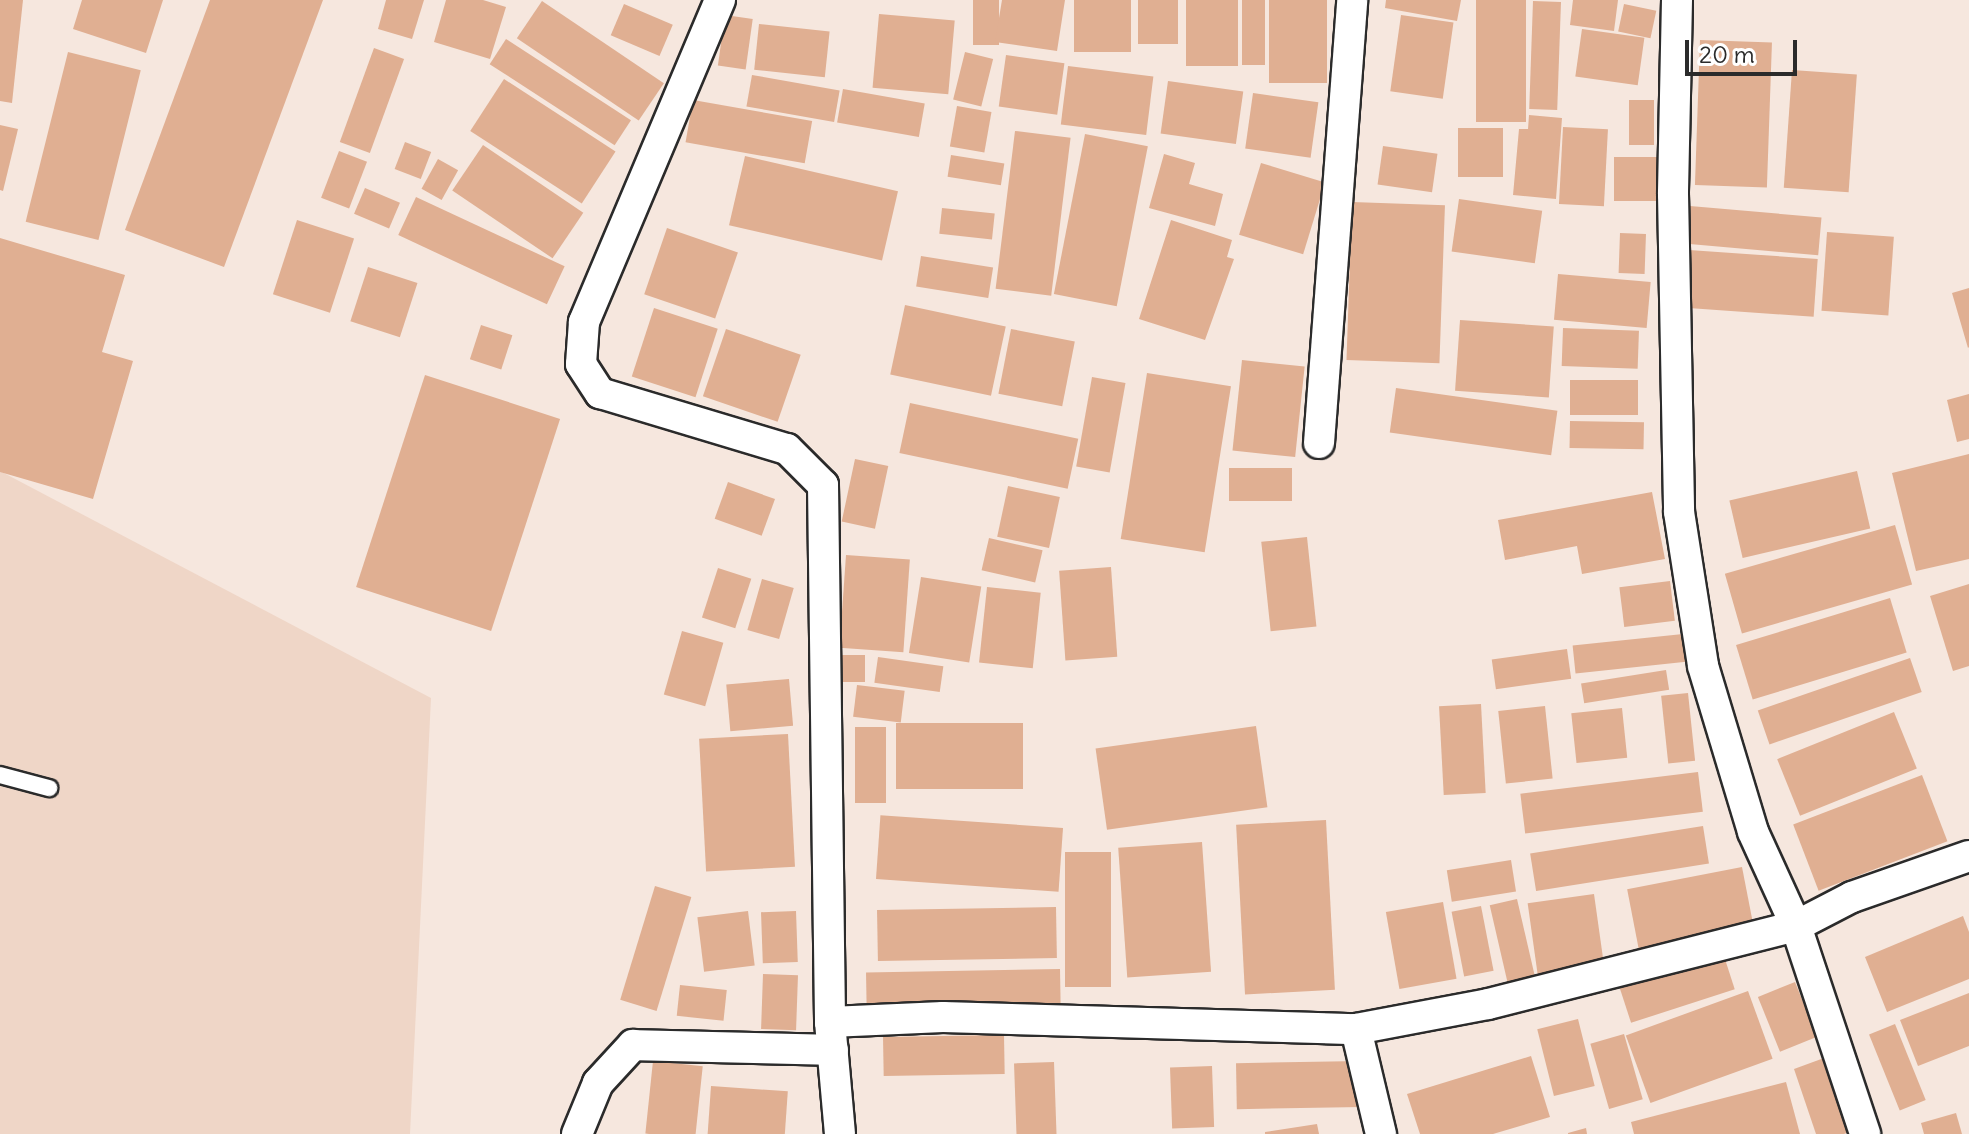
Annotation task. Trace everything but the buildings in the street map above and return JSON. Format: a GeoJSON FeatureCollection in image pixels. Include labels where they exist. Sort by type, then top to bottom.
{"type":"FeatureCollection","features":[{"type":"Feature","properties":{"kind":"street"},"geometry":{"type":"LineString","coordinates":[[720,0],[584,322],[581,364],[600,393],[787,449],[823,485],[832,1036],[840,1134]]}},
{"type":"Feature","properties":{"kind":"street"},"geometry":{"type":"LineString","coordinates":[[1319,443],[1352,0]]}},
{"type":"Feature","properties":{"kind":"street"},"geometry":{"type":"LineString","coordinates":[[1677,0],[1673,194],[1679,512],[1703,666],[1753,832],[1796,926],[1865,1134]]}},
{"type":"Feature","properties":{"kind":"street"},"geometry":{"type":"LineString","coordinates":[[577,1134],[598,1083],[633,1045],[832,1036],[943,1017],[1356,1029],[1488,1004],[1796,926],[1852,897],[1969,856]]}},
{"type":"Feature","properties":{"kind":"street"},"geometry":{"type":"LineString","coordinates":[[1356,1029],[1381,1134]]}},
{"type":"Feature","properties":{"kind":"lane"},"geometry":{"type":"LineString","coordinates":[[0,775],[49,788]]}},
{"type":"Feature","properties":{"kind":"shaded area"},"geometry":{"type":"Polygon","coordinates":[[[0,471],[431,698],[410,1134],[0,1134],[0,471]]]}}]}
